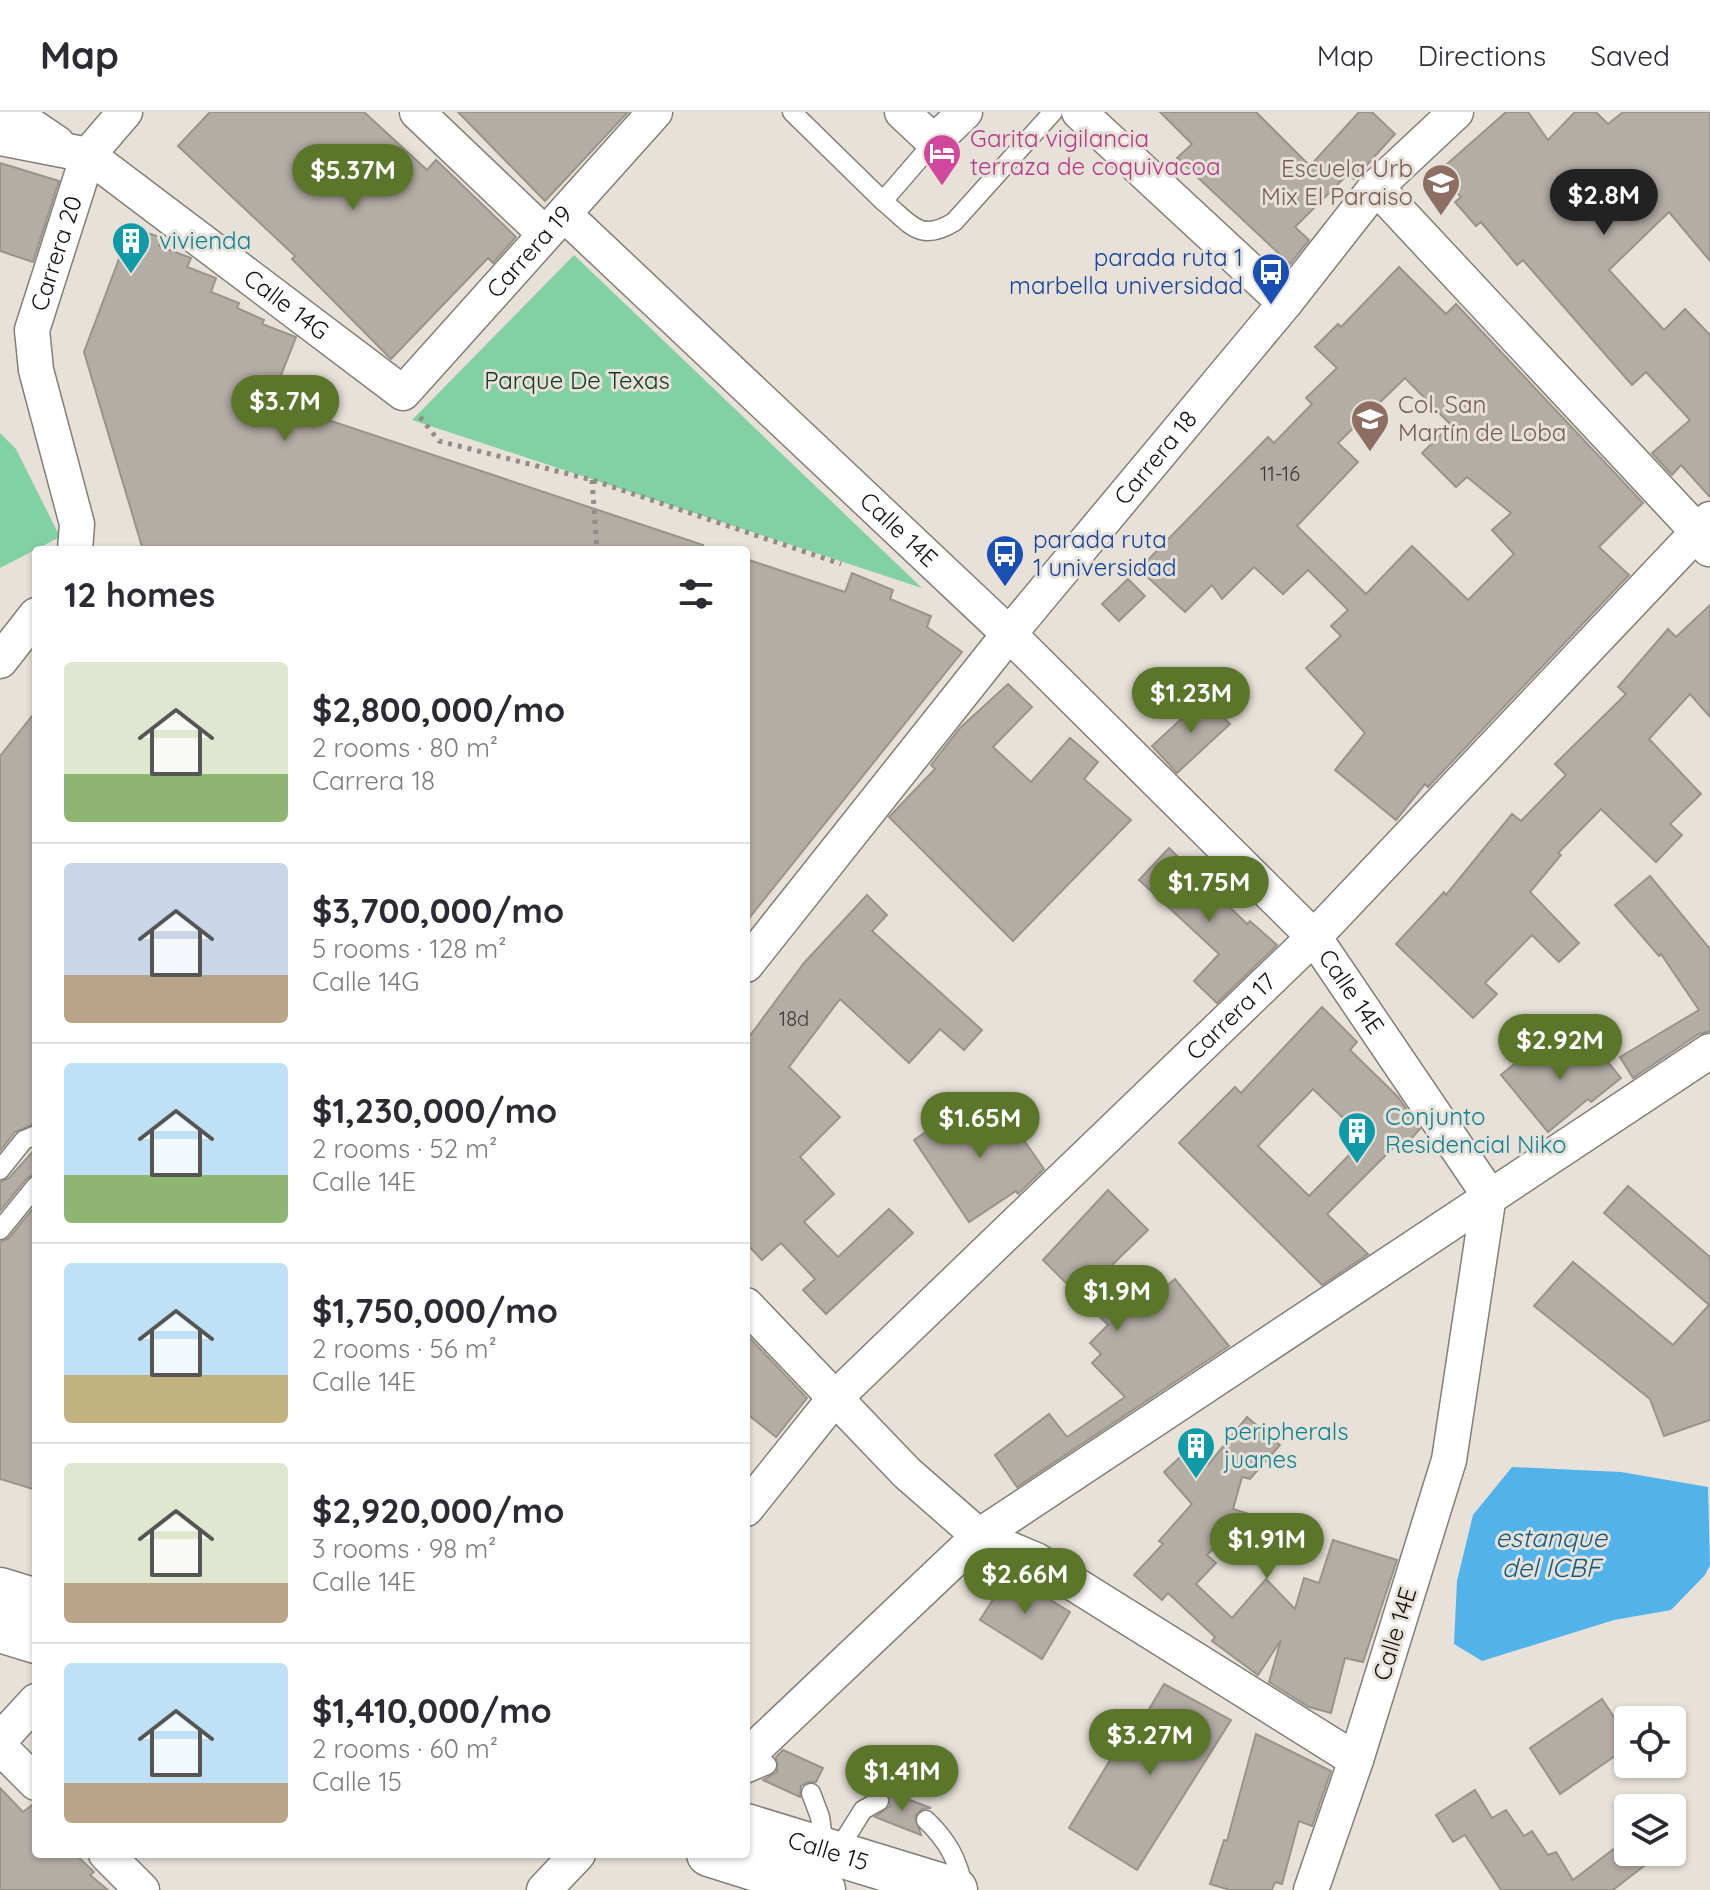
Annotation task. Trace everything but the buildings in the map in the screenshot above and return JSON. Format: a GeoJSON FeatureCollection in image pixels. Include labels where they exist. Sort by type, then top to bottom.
{"type":"FeatureCollection","features":[{"type":"Feature","properties":{"kind":"highway"},"geometry":{"type":"LineString","coordinates":[[0,1590],[32,1600]]}},
{"type":"Feature","properties":{"kind":"highway"},"geometry":{"type":"LineString","coordinates":[[0,1630],[32,1640]]}},
{"type":"Feature","properties":{"kind":"highway","name":"Calle 15"},"geometry":{"type":"LineString","coordinates":[[750,1828],[828,1864]]}},
{"type":"Feature","properties":{"kind":"highway","name":"Calle 15"},"geometry":{"type":"LineString","coordinates":[[750,1857],[828,1864],[955,1890]]}},
{"type":"Feature","properties":{"kind":"street"},"geometry":{"type":"LineString","coordinates":[[11,112],[77,152]]}},
{"type":"Feature","properties":{"kind":"street","name":"Carrera 20"},"geometry":{"type":"LineString","coordinates":[[75,546],[77,524],[36,370],[32,330],[77,152],[125,112]]}},
{"type":"Feature","properties":{"kind":"street","name":"Calle 14E"},"geometry":{"type":"LineString","coordinates":[[417,112],[554,224],[1009,634],[1314,937],[1489,1195],[1449,1460],[1356,1760],[1311,1890]]}},
{"type":"Feature","properties":{"kind":"street","name":"Carrera 19"},"geometry":{"type":"LineString","coordinates":[[403,393],[655,112]]}},
{"type":"Feature","properties":{"kind":"street"},"geometry":{"type":"LineString","coordinates":[[902,112],[934,142],[965,112]]}},
{"type":"Feature","properties":{"kind":"street"},"geometry":{"type":"LineString","coordinates":[[1079,112],[1285,303]]}},
{"type":"Feature","properties":{"kind":"street","name":"Carrera 18"},"geometry":{"type":"LineString","coordinates":[[750,960],[1009,634],[1285,303],[1376,187],[1440,118]]}},
{"type":"Feature","properties":{"kind":"street","name":"Calle 14G"},"geometry":{"type":"LineString","coordinates":[[0,138],[77,152],[403,393]]}},
{"type":"Feature","properties":{"kind":"street"},"geometry":{"type":"LineString","coordinates":[[1376,187],[1706,533]]}},
{"type":"Feature","properties":{"kind":"street","name":"Carrera 17"},"geometry":{"type":"LineString","coordinates":[[750,1504],[834,1399],[1314,937],[1706,533]]}},
{"type":"Feature","properties":{"kind":"street"},"geometry":{"type":"LineString","coordinates":[[0,661],[32,620]]}},
{"type":"Feature","properties":{"kind":"street"},"geometry":{"type":"LineString","coordinates":[[753,1762],[979,1536],[1710,1051]]}},
{"type":"Feature","properties":{"kind":"street"},"geometry":{"type":"LineString","coordinates":[[750,1309],[907,1473],[979,1536],[1036,1560],[1356,1760]]}},
{"type":"Feature","properties":{"kind":"street"},"geometry":{"type":"LineString","coordinates":[[0,1740],[32,1705]]}},
{"type":"Feature","properties":{"kind":"street"},"geometry":{"type":"LineString","coordinates":[[0,1747],[32,1779]]}},
{"type":"Feature","properties":{"kind":"street"},"geometry":{"type":"LineString","coordinates":[[110,1858],[142,1890]]}},
{"type":"Feature","properties":{"kind":"street"},"geometry":{"type":"LineString","coordinates":[[544,1890],[574,1858]]}},
{"type":"Feature","properties":{"kind":"lane"},"geometry":{"type":"LineString","coordinates":[[792,112],[883,201],[920,232],[934,234],[954,222],[1053,112]]}},
{"type":"Feature","properties":{"kind":"lane"},"geometry":{"type":"LineString","coordinates":[[883,201],[934,142]]}},
{"type":"Feature","properties":{"kind":"lane"},"geometry":{"type":"LineString","coordinates":[[0,1170],[24,1140],[32,1137]]}},
{"type":"Feature","properties":{"kind":"lane"},"geometry":{"type":"LineString","coordinates":[[0,1230],[32,1191]]}},
{"type":"Feature","properties":{"kind":"lane"},"geometry":{"type":"LineString","coordinates":[[811,1793],[820,1817],[828,1864]]}},
{"type":"Feature","properties":{"kind":"lane"},"geometry":{"type":"LineString","coordinates":[[828,1864],[863,1810],[879,1801]]}},
{"type":"Feature","properties":{"kind":"lane"},"geometry":{"type":"LineString","coordinates":[[926,1820],[945,1839],[958,1863],[964,1890]]}},
{"type":"Feature","properties":{"kind":"path"},"geometry":{"type":"LineString","coordinates":[[403,393],[439,441],[592,480],[841,564]]}},
{"type":"Feature","properties":{"kind":"path"},"geometry":{"type":"LineString","coordinates":[[592,480],[597,546]]}},
{"type":"Feature","properties":{"kind":"green space","name":"Parque De Texas"},"geometry":{"type":"Polygon","coordinates":[[[574,255],[922,588],[412,420],[574,255]]]}},
{"type":"Feature","properties":{"kind":"green space"},"geometry":{"type":"Polygon","coordinates":[[[0,433],[16,449],[60,537],[43,546],[32,546],[32,551],[0,568],[0,433]]]}},
{"type":"Feature","properties":{"kind":"water","name":"estanque del ICBF"},"geometry":{"type":"Polygon","coordinates":[[[1512,1467],[1621,1472],[1708,1487],[1710,1565],[1705,1575],[1671,1610],[1614,1620],[1482,1661],[1454,1644],[1457,1581],[1473,1515],[1512,1467]]]}},
{"type":"Feature","properties":{"kind":"place","name":"Garita vigilancia terraza de coquivacoa"},"geometry":{"type":"Point","coordinates":[942,187]}},
{"type":"Feature","properties":{"kind":"place","name":"Escuela Urb Mix El Paraiso"},"geometry":{"type":"Point","coordinates":[1441,217]}},
{"type":"Feature","properties":{"kind":"place","name":"vivienda"},"geometry":{"type":"Point","coordinates":[131,275]}},
{"type":"Feature","properties":{"kind":"place","name":"parada ruta 1 marbella universidad"},"geometry":{"type":"Point","coordinates":[1271,306]}},
{"type":"Feature","properties":{"kind":"place","name":"Col. San Martín de Loba"},"geometry":{"type":"Point","coordinates":[1370,453]}},
{"type":"Feature","properties":{"kind":"place","name":"parada ruta 1 universidad"},"geometry":{"type":"Point","coordinates":[1005,588]}},
{"type":"Feature","properties":{"kind":"place","name":"Conjunto Residencial Niko"},"geometry":{"type":"Point","coordinates":[1357,1165]}},
{"type":"Feature","properties":{"kind":"place","name":"peripherals juanes"},"geometry":{"type":"Point","coordinates":[1196,1480]}}]}
